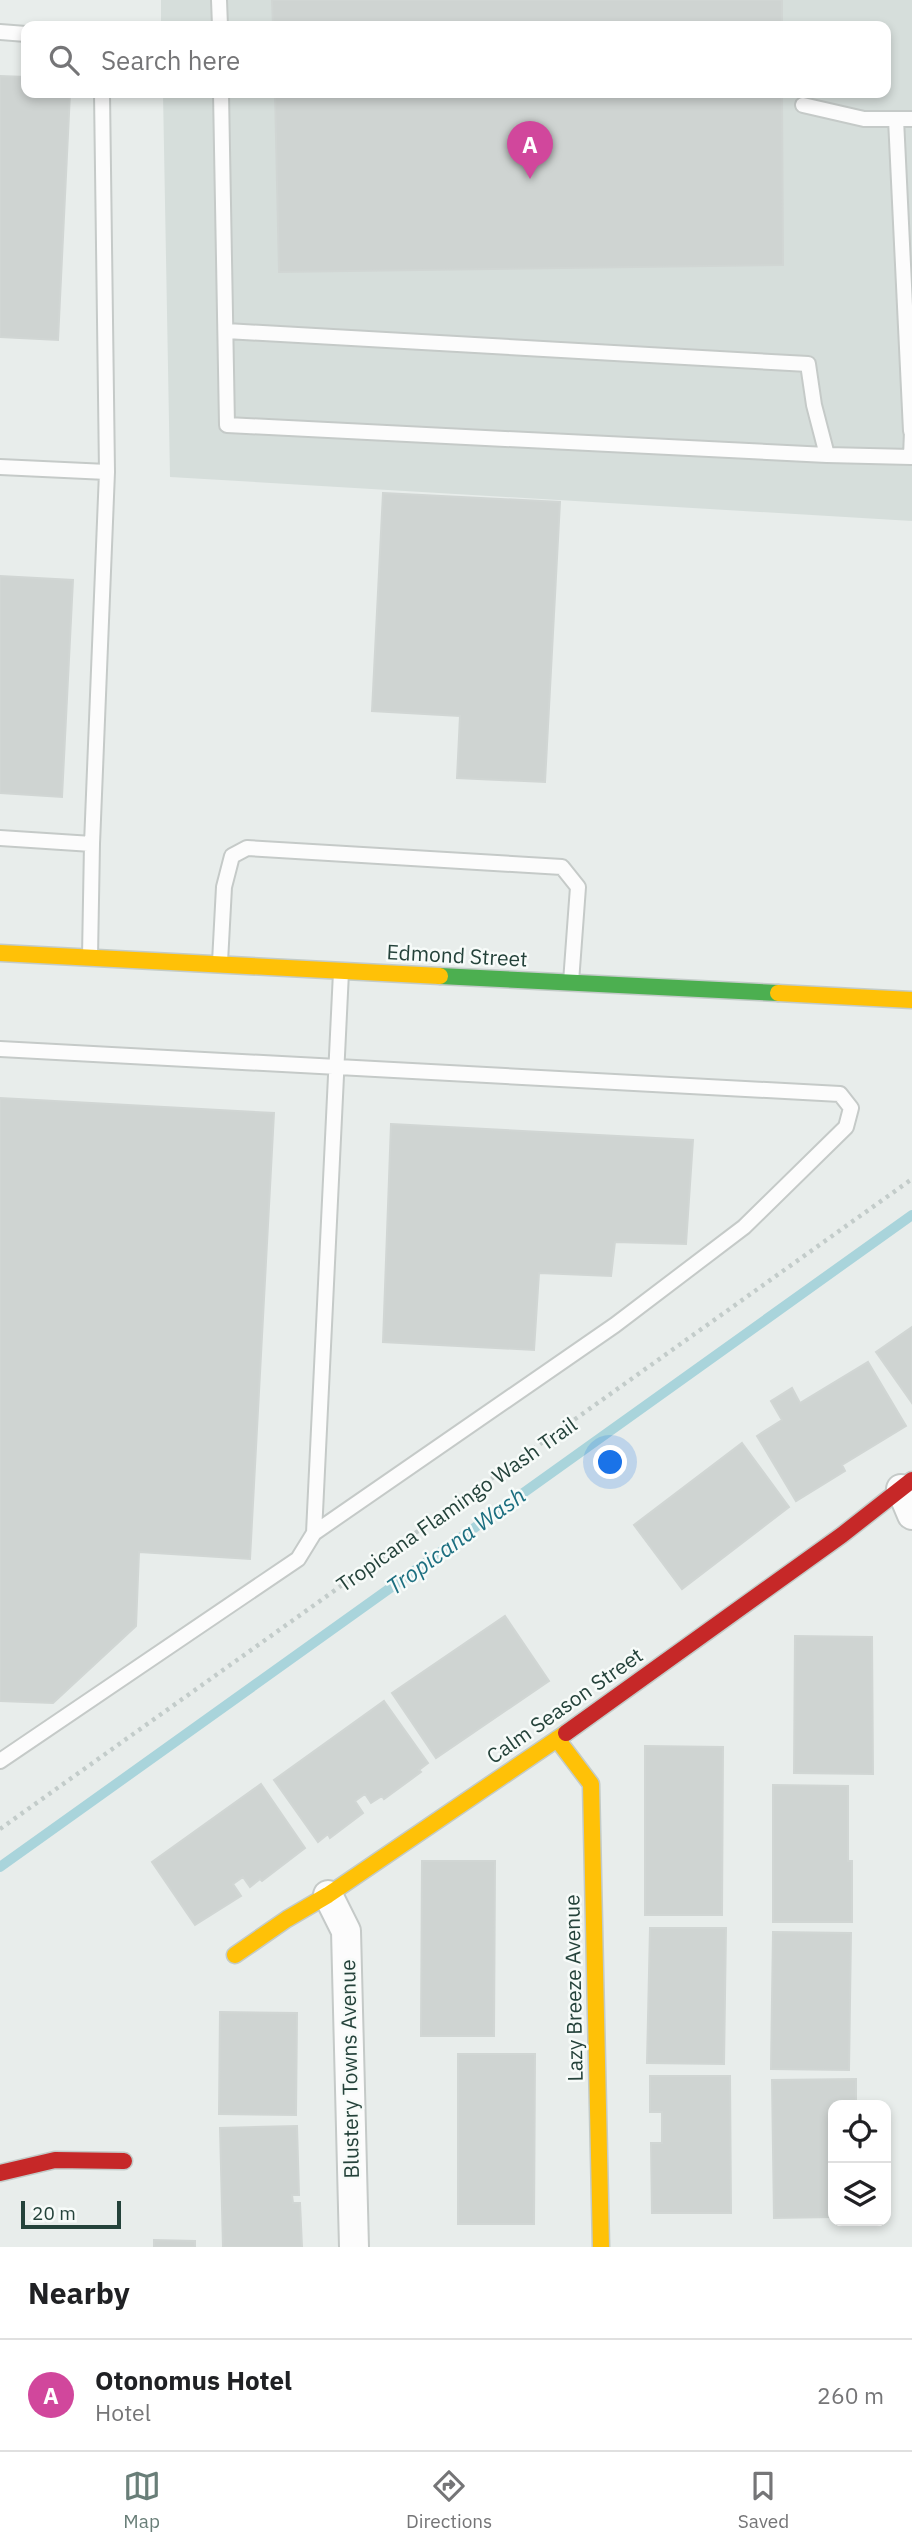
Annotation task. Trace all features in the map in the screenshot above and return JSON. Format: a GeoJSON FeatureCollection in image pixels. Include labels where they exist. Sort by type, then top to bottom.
{"type":"FeatureCollection","features":[{"type":"Feature","properties":{"kind":"street","name":"Edmond Street"},"geometry":{"type":"LineString","coordinates":[[0,953],[912,1000]]}},
{"type":"Feature","properties":{"kind":"street"},"geometry":{"type":"LineString","coordinates":[[906,1484],[912,1515]]}},
{"type":"Feature","properties":{"kind":"street","name":"Calm Season Street"},"geometry":{"type":"LineString","coordinates":[[235,1955],[557,1739],[842,1535],[906,1484]]}},
{"type":"Feature","properties":{"kind":"street","name":"Lazy Breeze Avenue"},"geometry":{"type":"LineString","coordinates":[[557,1739],[591,1784],[601,2247]]}},
{"type":"Feature","properties":{"kind":"street","name":"Blustery Towns Avenue"},"geometry":{"type":"LineString","coordinates":[[328,1895],[346,1931],[354,2247]]}},
{"type":"Feature","properties":{"kind":"street"},"geometry":{"type":"LineString","coordinates":[[0,2173],[55,2160],[124,2161]]}},
{"type":"Feature","properties":{"kind":"lane"},"geometry":{"type":"LineString","coordinates":[[219,0],[220,21]]}},
{"type":"Feature","properties":{"kind":"lane"},"geometry":{"type":"LineString","coordinates":[[0,32],[21,34]]}},
{"type":"Feature","properties":{"kind":"lane"},"geometry":{"type":"LineString","coordinates":[[90,958],[107,472],[102,98]]}},
{"type":"Feature","properties":{"kind":"lane"},"geometry":{"type":"LineString","coordinates":[[221,98],[227,425],[911,457],[909,336],[896,119]]}},
{"type":"Feature","properties":{"kind":"lane"},"geometry":{"type":"LineString","coordinates":[[803,105],[864,119],[912,119]]}},
{"type":"Feature","properties":{"kind":"lane"},"geometry":{"type":"LineString","coordinates":[[226,331],[808,364],[814,405],[827,455]]}},
{"type":"Feature","properties":{"kind":"lane"},"geometry":{"type":"LineString","coordinates":[[0,467],[107,472]]}},
{"type":"Feature","properties":{"kind":"lane"},"geometry":{"type":"LineString","coordinates":[[0,838],[92,844]]}},
{"type":"Feature","properties":{"kind":"lane"},"geometry":{"type":"LineString","coordinates":[[220,965],[223,887],[232,856],[247,848],[562,867],[578,887],[571,983]]}},
{"type":"Feature","properties":{"kind":"lane"},"geometry":{"type":"LineString","coordinates":[[314,1533],[341,972]]}},
{"type":"Feature","properties":{"kind":"lane"},"geometry":{"type":"LineString","coordinates":[[0,1049],[840,1094],[851,1108],[846,1127],[744,1227],[615,1325],[314,1533],[298,1559],[0,1761]]}},
{"type":"Feature","properties":{"kind":"path","name":"Tropicana Flamingo Wash Trail"},"geometry":{"type":"LineString","coordinates":[[0,1829],[912,1179]]}},
{"type":"Feature","properties":{"kind":"shaded area"},"geometry":{"type":"Polygon","coordinates":[[[161,0],[912,0],[912,521],[170,477],[163,98],[891,98],[891,21],[161,21],[161,0]]]}},
{"type":"Feature","properties":{"kind":"building"},"geometry":{"type":"Polygon","coordinates":[[[272,0],[782,0],[782,21],[273,21],[272,0]]]}},
{"type":"Feature","properties":{"kind":"building"},"geometry":{"type":"Polygon","coordinates":[[[0,76],[21,77],[21,98],[70,98],[58,340],[0,337],[0,76]]]}},
{"type":"Feature","properties":{"kind":"building"},"geometry":{"type":"Polygon","coordinates":[[[275,98],[782,98],[783,265],[279,272],[275,98]]]}},
{"type":"Feature","properties":{"kind":"building"},"geometry":{"type":"Polygon","coordinates":[[[383,493],[560,502],[545,782],[457,778],[460,716],[372,711],[383,493]]]}},
{"type":"Feature","properties":{"kind":"building"},"geometry":{"type":"Polygon","coordinates":[[[0,576],[73,580],[62,797],[0,793],[0,576]]]}},
{"type":"Feature","properties":{"kind":"building"},"geometry":{"type":"Polygon","coordinates":[[[0,1098],[274,1113],[250,1559],[139,1552],[136,1626],[53,1703],[0,1701],[0,1098]]]}},
{"type":"Feature","properties":{"kind":"building"},"geometry":{"type":"Polygon","coordinates":[[[391,1124],[693,1140],[686,1244],[615,1242],[611,1276],[539,1273],[534,1350],[383,1342],[391,1124]]]}},
{"type":"Feature","properties":{"kind":"building"},"geometry":{"type":"Polygon","coordinates":[[[912,1327],[912,1403],[876,1352],[912,1327]]]}},
{"type":"Feature","properties":{"kind":"building"},"geometry":{"type":"Polygon","coordinates":[[[868,1362],[906,1426],[842,1465],[845,1471],[796,1501],[757,1436],[782,1420],[771,1401],[792,1388],[800,1403],[868,1362]]]}},
{"type":"Feature","properties":{"kind":"building"},"geometry":{"type":"Polygon","coordinates":[[[742,1443],[789,1507],[682,1589],[634,1525],[742,1443]]]}},
{"type":"Feature","properties":{"kind":"building"},"geometry":{"type":"Polygon","coordinates":[[[505,1616],[549,1681],[436,1758],[392,1693],[505,1616]]]}},
{"type":"Feature","properties":{"kind":"building"},"geometry":{"type":"Polygon","coordinates":[[[795,1636],[872,1637],[873,1774],[794,1773],[795,1636]]]}},
{"type":"Feature","properties":{"kind":"building"},"geometry":{"type":"Polygon","coordinates":[[[384,1701],[428,1763],[419,1770],[421,1772],[384,1799],[382,1796],[371,1803],[365,1794],[355,1801],[363,1813],[330,1838],[328,1834],[318,1842],[274,1780],[384,1701]]]}},
{"type":"Feature","properties":{"kind":"building"},"geometry":{"type":"Polygon","coordinates":[[[645,1746],[723,1747],[722,1915],[645,1915],[645,1746]]]}},
{"type":"Feature","properties":{"kind":"building"},"geometry":{"type":"Polygon","coordinates":[[[261,1784],[305,1848],[250,1887],[243,1877],[233,1884],[241,1896],[195,1925],[152,1862],[261,1784]]]}},
{"type":"Feature","properties":{"kind":"building"},"geometry":{"type":"Polygon","coordinates":[[[773,1785],[848,1786],[848,1861],[852,1861],[852,1922],[773,1922],[773,1785]]]}},
{"type":"Feature","properties":{"kind":"building"},"geometry":{"type":"Polygon","coordinates":[[[422,1861],[495,1861],[494,2036],[421,2036],[422,1861]]]}},
{"type":"Feature","properties":{"kind":"building"},"geometry":{"type":"Polygon","coordinates":[[[650,1928],[726,1928],[724,2064],[647,2063],[650,1928]]]}},
{"type":"Feature","properties":{"kind":"building"},"geometry":{"type":"Polygon","coordinates":[[[773,1932],[851,1933],[849,2070],[771,2069],[773,1932]]]}},
{"type":"Feature","properties":{"kind":"building"},"geometry":{"type":"Polygon","coordinates":[[[220,2012],[297,2013],[296,2115],[219,2114],[220,2012]]]}},
{"type":"Feature","properties":{"kind":"building"},"geometry":{"type":"Polygon","coordinates":[[[458,2054],[535,2054],[534,2224],[458,2224],[458,2054]]]}},
{"type":"Feature","properties":{"kind":"building"},"geometry":{"type":"Polygon","coordinates":[[[650,2076],[730,2076],[731,2213],[652,2213],[651,2143],[662,2143],[662,2112],[650,2112],[650,2076]]]}},
{"type":"Feature","properties":{"kind":"building"},"geometry":{"type":"Polygon","coordinates":[[[856,2079],[856,2100],[828,2100],[828,2217],[774,2218],[772,2080],[856,2079]]]}},
{"type":"Feature","properties":{"kind":"building"},"geometry":{"type":"Polygon","coordinates":[[[297,2126],[299,2195],[292,2195],[293,2203],[300,2203],[302,2247],[223,2247],[220,2128],[297,2126]]]}},
{"type":"Feature","properties":{"kind":"building"},"geometry":{"type":"Polygon","coordinates":[[[154,2240],[195,2241],[195,2247],[154,2247],[154,2240]]]}},
{"type":"Feature","properties":{"kind":"waterway","name":"Tropicana Wash"},"geometry":{"type":"LineString","coordinates":[[0,1867],[912,1215]]}},
{"type":"Feature","properties":{"kind":"traffic: fast"},"geometry":{"type":"LineString","coordinates":[[440,976],[778,993]]}},
{"type":"Feature","properties":{"kind":"traffic: slow"},"geometry":{"type":"LineString","coordinates":[[0,953],[440,976]]}},
{"type":"Feature","properties":{"kind":"traffic: slow"},"geometry":{"type":"LineString","coordinates":[[778,993],[912,1000]]}},
{"type":"Feature","properties":{"kind":"traffic: slow"},"geometry":{"type":"LineString","coordinates":[[235,1955],[566,1733]]}},
{"type":"Feature","properties":{"kind":"traffic: slow"},"geometry":{"type":"LineString","coordinates":[[557,1739],[591,1784],[601,2247]]}},
{"type":"Feature","properties":{"kind":"traffic: jam"},"geometry":{"type":"LineString","coordinates":[[566,1733],[842,1535],[912,1480]]}},
{"type":"Feature","properties":{"kind":"traffic: jam"},"geometry":{"type":"LineString","coordinates":[[0,2173],[55,2160],[124,2161]]}},
{"type":"Feature","properties":{"kind":"place","name":"Otonomus Hotel"},"geometry":{"type":"Point","coordinates":[530,179]}}]}
